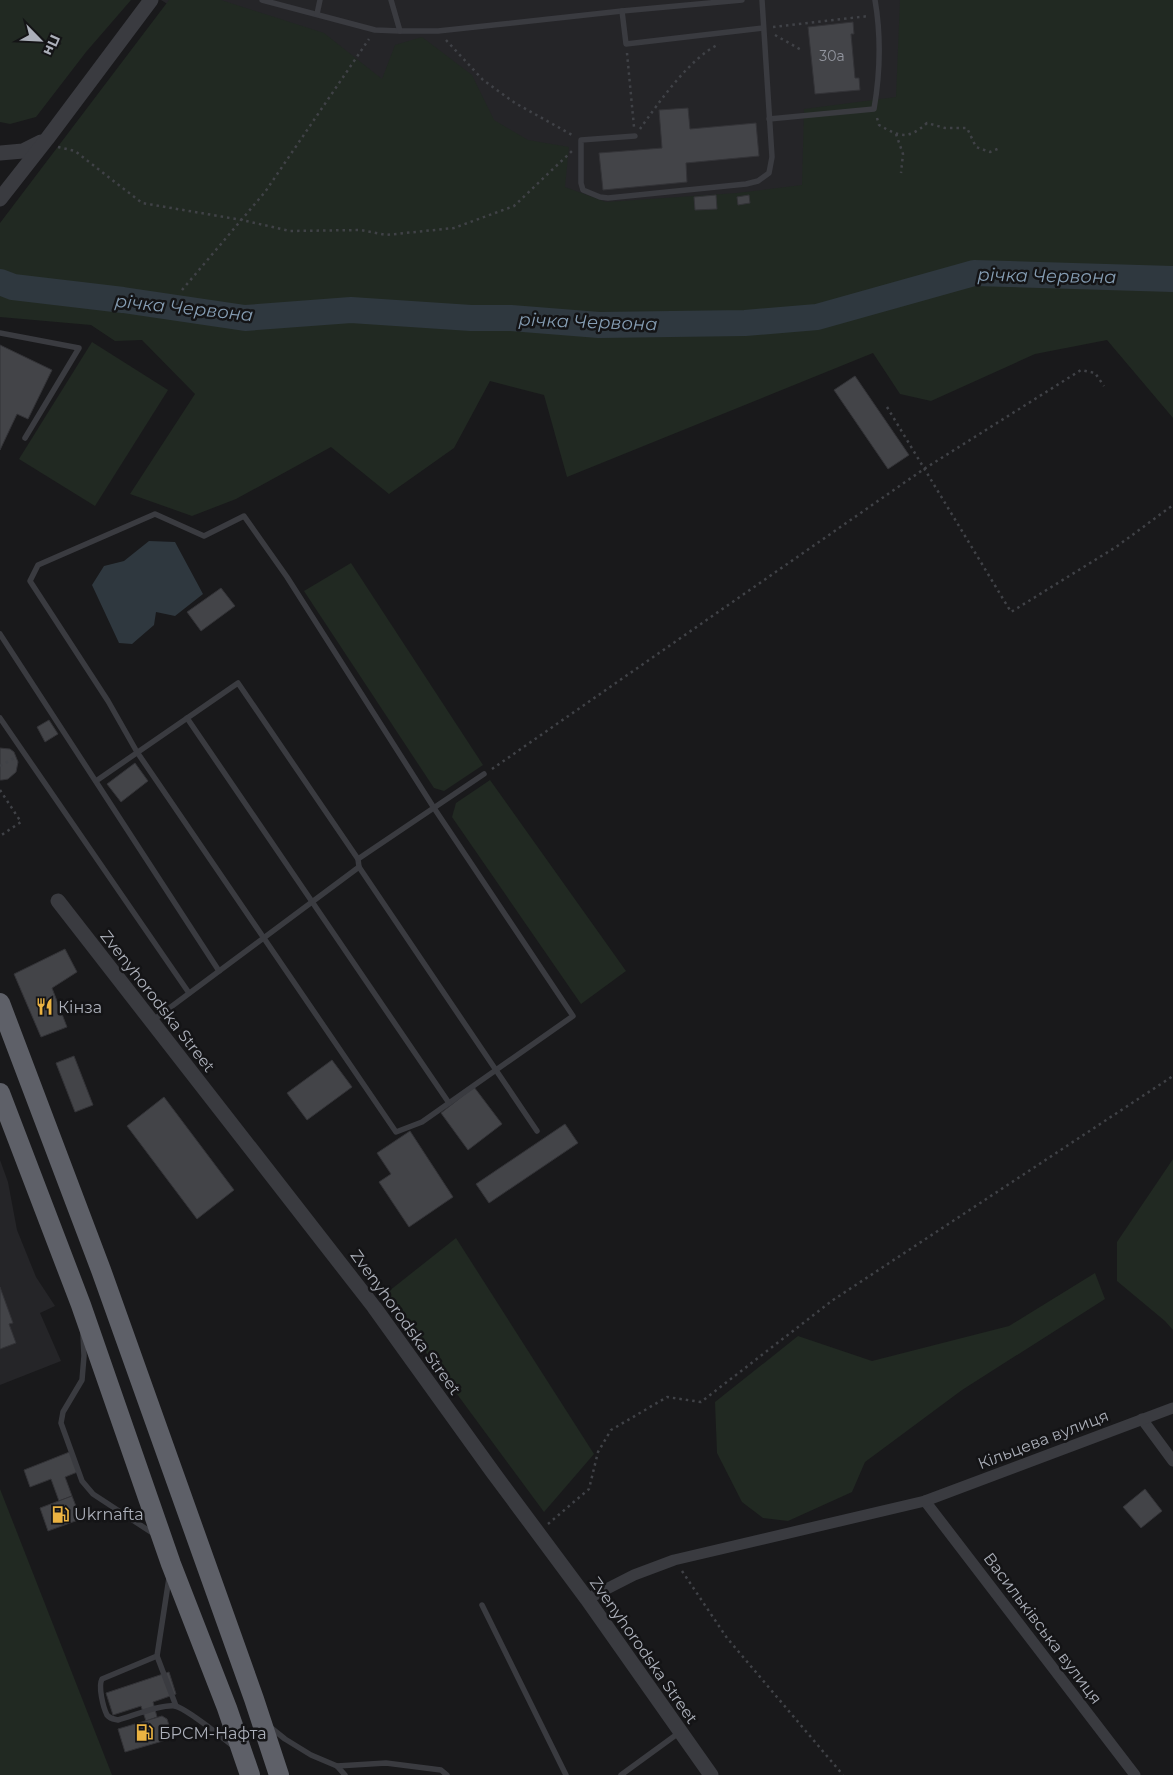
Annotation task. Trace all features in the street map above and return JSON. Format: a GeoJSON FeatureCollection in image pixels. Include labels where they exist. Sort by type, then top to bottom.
{"type":"FeatureCollection","features":[{"type":"Feature","properties":{"kind":"highway"},"geometry":{"type":"LineString","coordinates":[[0,1004],[104,1279],[279,1775]]}},
{"type":"Feature","properties":{"kind":"highway"},"geometry":{"type":"LineString","coordinates":[[0,1093],[81,1305],[171,1564],[227,1708],[250,1775]]}},
{"type":"Feature","properties":{"kind":"street"},"geometry":{"type":"LineString","coordinates":[[0,199],[49,142],[150,0]]}},
{"type":"Feature","properties":{"kind":"street"},"geometry":{"type":"LineString","coordinates":[[0,153],[23,151],[49,142]]}},
{"type":"Feature","properties":{"kind":"street","name":"Zvenyhorodska Street"},"geometry":{"type":"LineString","coordinates":[[58,901],[374,1307],[587,1599],[712,1775]]}},
{"type":"Feature","properties":{"kind":"street","name":"Кільцева вулиця"},"geometry":{"type":"LineString","coordinates":[[587,1599],[634,1575],[674,1560],[925,1501],[1173,1408]]}},
{"type":"Feature","properties":{"kind":"street"},"geometry":{"type":"LineString","coordinates":[[1142,1420],[1173,1461]]}},
{"type":"Feature","properties":{"kind":"street","name":"Васильківська вулиця"},"geometry":{"type":"LineString","coordinates":[[925,1501],[1135,1775]]}},
{"type":"Feature","properties":{"kind":"lane"},"geometry":{"type":"LineString","coordinates":[[262,0],[375,30],[400,32],[438,31],[742,0]]}},
{"type":"Feature","properties":{"kind":"lane"},"geometry":{"type":"LineString","coordinates":[[317,14],[320,0]]}},
{"type":"Feature","properties":{"kind":"lane"},"geometry":{"type":"LineString","coordinates":[[391,0],[400,32]]}},
{"type":"Feature","properties":{"kind":"lane"},"geometry":{"type":"LineString","coordinates":[[634,136],[582,140],[581,183],[583,190],[608,198],[746,184],[765,177],[769,173],[772,166],[762,0]]}},
{"type":"Feature","properties":{"kind":"lane"},"geometry":{"type":"LineString","coordinates":[[769,119],[874,109],[879,83],[876,0]]}},
{"type":"Feature","properties":{"kind":"lane"},"geometry":{"type":"LineString","coordinates":[[622,11],[626,44],[763,28]]}},
{"type":"Feature","properties":{"kind":"lane"},"geometry":{"type":"LineString","coordinates":[[0,333],[79,348],[25,438]]}},
{"type":"Feature","properties":{"kind":"lane"},"geometry":{"type":"LineString","coordinates":[[155,514],[204,536],[244,516],[287,577],[434,808],[573,1016],[422,1122],[396,1132],[136,752],[108,701],[30,581],[38,565],[155,514]]}},
{"type":"Feature","properties":{"kind":"lane"},"geometry":{"type":"LineString","coordinates":[[0,634],[219,971]]}},
{"type":"Feature","properties":{"kind":"lane"},"geometry":{"type":"LineString","coordinates":[[96,781],[238,683],[358,859],[359,867],[537,1131]]}},
{"type":"Feature","properties":{"kind":"lane"},"geometry":{"type":"LineString","coordinates":[[0,718],[189,994]]}},
{"type":"Feature","properties":{"kind":"lane"},"geometry":{"type":"LineString","coordinates":[[187,718],[449,1103]]}},
{"type":"Feature","properties":{"kind":"lane"},"geometry":{"type":"LineString","coordinates":[[358,859],[484,774]]}},
{"type":"Feature","properties":{"kind":"lane"},"geometry":{"type":"LineString","coordinates":[[152,1021],[359,867]]}},
{"type":"Feature","properties":{"kind":"lane"},"geometry":{"type":"LineString","coordinates":[[81,1305],[84,1356],[82,1380],[62,1412],[61,1424],[82,1481],[93,1494],[163,1540]]}},
{"type":"Feature","properties":{"kind":"lane"},"geometry":{"type":"LineString","coordinates":[[171,1564],[156,1656],[176,1706]]}},
{"type":"Feature","properties":{"kind":"lane"},"geometry":{"type":"LineString","coordinates":[[482,1605],[566,1775]]}},
{"type":"Feature","properties":{"kind":"lane"},"geometry":{"type":"LineString","coordinates":[[156,1656],[102,1679],[99,1688],[107,1714],[112,1719],[118,1720],[166,1706],[176,1706],[242,1752]]}},
{"type":"Feature","properties":{"kind":"lane"},"geometry":{"type":"LineString","coordinates":[[260,1718],[285,1739],[311,1755],[337,1766],[345,1775]]}},
{"type":"Feature","properties":{"kind":"lane"},"geometry":{"type":"LineString","coordinates":[[621,1775],[680,1732]]}},
{"type":"Feature","properties":{"kind":"lane"},"geometry":{"type":"LineString","coordinates":[[337,1766],[386,1763],[441,1770],[447,1775]]}},
{"type":"Feature","properties":{"kind":"path"},"geometry":{"type":"LineString","coordinates":[[763,28],[878,15]]}},
{"type":"Feature","properties":{"kind":"path"},"geometry":{"type":"LineString","coordinates":[[763,28],[804,52]]}},
{"type":"Feature","properties":{"kind":"path"},"geometry":{"type":"LineString","coordinates":[[182,290],[265,192],[375,30]]}},
{"type":"Feature","properties":{"kind":"path"},"geometry":{"type":"LineString","coordinates":[[634,136],[681,76],[710,48],[748,30]]}},
{"type":"Feature","properties":{"kind":"path"},"geometry":{"type":"LineString","coordinates":[[49,142],[75,151],[142,204],[242,220],[290,231],[361,230],[386,235],[454,228],[514,206],[582,140],[515,103],[483,80],[438,31]]}},
{"type":"Feature","properties":{"kind":"path"},"geometry":{"type":"LineString","coordinates":[[626,44],[634,136]]}},
{"type":"Feature","properties":{"kind":"path"},"geometry":{"type":"LineString","coordinates":[[874,109],[879,125],[896,134],[915,134],[927,123],[945,128],[967,128],[976,147],[990,152],[1000,148]]}},
{"type":"Feature","properties":{"kind":"path"},"geometry":{"type":"LineString","coordinates":[[896,134],[903,154],[901,173]]}},
{"type":"Feature","properties":{"kind":"path"},"geometry":{"type":"LineString","coordinates":[[484,774],[924,468],[1081,370],[1095,373],[1104,386]]}},
{"type":"Feature","properties":{"kind":"path"},"geometry":{"type":"LineString","coordinates":[[888,407],[1011,612],[1116,547],[1173,506]]}},
{"type":"Feature","properties":{"kind":"path"},"geometry":{"type":"LineString","coordinates":[[0,766],[24,753]]}},
{"type":"Feature","properties":{"kind":"path"},"geometry":{"type":"LineString","coordinates":[[0,790],[21,822],[0,836]]}},
{"type":"Feature","properties":{"kind":"path"},"geometry":{"type":"LineString","coordinates":[[538,1533],[589,1489],[598,1452],[611,1430],[667,1397],[701,1402],[833,1300],[1173,1076]]}},
{"type":"Feature","properties":{"kind":"path"},"geometry":{"type":"LineString","coordinates":[[674,1560],[728,1638],[843,1775]]}},
{"type":"Feature","properties":{"kind":"shaded area"},"geometry":{"type":"Polygon","coordinates":[[[0,0],[131,0],[86,52],[36,117],[10,124],[0,122],[0,0]]]}},
{"type":"Feature","properties":{"kind":"shaded area"},"geometry":{"type":"Polygon","coordinates":[[[161,0],[1173,0],[622,289],[161,0]]]}},
{"type":"Feature","properties":{"kind":"shaded area"},"geometry":{"type":"Polygon","coordinates":[[[169,0],[221,0],[324,33],[382,79],[395,45],[422,37],[472,75],[494,120],[528,140],[569,147],[565,187],[606,202],[737,193],[802,185],[804,109],[896,97],[900,0],[1173,0],[1173,418],[1107,340],[1035,354],[931,401],[900,394],[873,353],[567,477],[544,395],[490,381],[454,448],[389,494],[331,447],[236,499],[192,516],[130,494],[195,394],[142,340],[115,341],[91,325],[0,317],[0,223],[169,0]]]}},
{"type":"Feature","properties":{"kind":"shaded area"},"geometry":{"type":"Polygon","coordinates":[[[92,342],[168,390],[95,506],[19,459],[92,342]]]}},
{"type":"Feature","properties":{"kind":"shaded area"},"geometry":{"type":"Polygon","coordinates":[[[149,541],[175,542],[203,594],[175,616],[156,612],[154,625],[132,644],[119,643],[92,585],[104,566],[124,561],[149,541]]]}},
{"type":"Feature","properties":{"kind":"shaded area"},"geometry":{"type":"Polygon","coordinates":[[[351,563],[483,765],[444,791],[434,788],[304,591],[351,563]]]}},
{"type":"Feature","properties":{"kind":"shaded area"},"geometry":{"type":"Polygon","coordinates":[[[490,780],[626,971],[581,1004],[452,817],[456,803],[490,780]]]}},
{"type":"Feature","properties":{"kind":"shaded area"},"geometry":{"type":"Polygon","coordinates":[[[1173,1159],[1173,1330],[1165,1321],[1117,1281],[1117,1242],[1173,1159]]]}},
{"type":"Feature","properties":{"kind":"shaded area"},"geometry":{"type":"Polygon","coordinates":[[[0,1160],[8,1182],[17,1230],[36,1277],[55,1306],[40,1313],[61,1361],[0,1385],[0,1160]]]}},
{"type":"Feature","properties":{"kind":"shaded area"},"geometry":{"type":"Polygon","coordinates":[[[456,1238],[594,1454],[544,1512],[384,1295],[456,1238]]]}},
{"type":"Feature","properties":{"kind":"shaded area"},"geometry":{"type":"Polygon","coordinates":[[[1095,1273],[1105,1299],[962,1390],[865,1462],[852,1492],[788,1521],[763,1518],[742,1502],[717,1453],[715,1402],[798,1336],[872,1361],[1009,1326],[1095,1273]]]}},
{"type":"Feature","properties":{"kind":"shaded area"},"geometry":{"type":"Polygon","coordinates":[[[0,1489],[112,1775],[0,1775],[0,1489]]]}},
{"type":"Feature","properties":{"kind":"building"},"geometry":{"type":"Polygon","coordinates":[[[853,22],[854,34],[851,34],[855,78],[859,78],[860,90],[815,94],[808,27],[853,22]]]}},
{"type":"Feature","properties":{"kind":"building"},"geometry":{"type":"Polygon","coordinates":[[[688,108],[690,129],[756,123],[759,156],[686,163],[687,182],[603,190],[599,153],[662,148],[659,110],[688,108]]]}},
{"type":"Feature","properties":{"kind":"building"},"geometry":{"type":"Polygon","coordinates":[[[716,195],[717,209],[695,210],[694,197],[716,195]]]}},
{"type":"Feature","properties":{"kind":"building"},"geometry":{"type":"Polygon","coordinates":[[[749,195],[750,203],[738,205],[737,197],[749,195]]]}},
{"type":"Feature","properties":{"kind":"building"},"geometry":{"type":"Polygon","coordinates":[[[0,345],[52,370],[28,419],[17,414],[0,450],[0,345]]]}},
{"type":"Feature","properties":{"kind":"building"},"geometry":{"type":"Polygon","coordinates":[[[855,376],[909,455],[888,469],[834,390],[855,376]]]}},
{"type":"Feature","properties":{"kind":"building"},"geometry":{"type":"Polygon","coordinates":[[[221,588],[235,606],[201,631],[187,612],[221,588]]]}},
{"type":"Feature","properties":{"kind":"building"},"geometry":{"type":"Polygon","coordinates":[[[49,720],[58,734],[45,742],[37,727],[49,720]]]}},
{"type":"Feature","properties":{"kind":"building"},"geometry":{"type":"Polygon","coordinates":[[[0,748],[10,749],[14,752],[18,762],[16,772],[8,779],[2,780],[0,780],[0,748]]]}},
{"type":"Feature","properties":{"kind":"building"},"geometry":{"type":"Polygon","coordinates":[[[135,763],[148,781],[121,802],[107,784],[135,763]]]}},
{"type":"Feature","properties":{"kind":"building","name":"Кінза"},"geometry":{"type":"Polygon","coordinates":[[[65,949],[77,972],[52,988],[67,1027],[41,1037],[14,974],[65,949]]]}},
{"type":"Feature","properties":{"kind":"building"},"geometry":{"type":"Polygon","coordinates":[[[74,1056],[93,1105],[75,1112],[56,1063],[74,1056]]]}},
{"type":"Feature","properties":{"kind":"building"},"geometry":{"type":"Polygon","coordinates":[[[332,1060],[352,1087],[307,1120],[287,1093],[332,1060]]]}},
{"type":"Feature","properties":{"kind":"building"},"geometry":{"type":"Polygon","coordinates":[[[474,1087],[502,1124],[468,1150],[441,1113],[474,1087]]]}},
{"type":"Feature","properties":{"kind":"building"},"geometry":{"type":"Polygon","coordinates":[[[164,1097],[234,1190],[197,1219],[127,1126],[164,1097]]]}},
{"type":"Feature","properties":{"kind":"building"},"geometry":{"type":"Polygon","coordinates":[[[565,1124],[578,1143],[489,1203],[476,1184],[565,1124]]]}},
{"type":"Feature","properties":{"kind":"building"},"geometry":{"type":"Polygon","coordinates":[[[410,1131],[453,1197],[409,1227],[379,1182],[391,1174],[377,1153],[410,1131]]]}},
{"type":"Feature","properties":{"kind":"building"},"geometry":{"type":"Polygon","coordinates":[[[0,1287],[13,1323],[9,1324],[16,1343],[0,1349],[0,1287]]]}},
{"type":"Feature","properties":{"kind":"building"},"geometry":{"type":"Polygon","coordinates":[[[72,1451],[80,1471],[65,1477],[72,1496],[59,1501],[51,1479],[30,1487],[24,1470],[72,1451]]]}},
{"type":"Feature","properties":{"kind":"building"},"geometry":{"type":"Polygon","coordinates":[[[1145,1489],[1162,1511],[1141,1528],[1123,1507],[1145,1489]]]}},
{"type":"Feature","properties":{"kind":"building","name":"Ukrnafta"},"geometry":{"type":"Polygon","coordinates":[[[72,1496],[81,1519],[48,1531],[40,1508],[72,1496]]]}},
{"type":"Feature","properties":{"kind":"building"},"geometry":{"type":"Polygon","coordinates":[[[169,1672],[176,1694],[153,1702],[157,1717],[146,1721],[141,1706],[113,1715],[106,1693],[169,1672]]]}},
{"type":"Feature","properties":{"kind":"building","name":"БРСМ-Нафта"},"geometry":{"type":"Polygon","coordinates":[[[162,1716],[167,1719],[173,1738],[125,1752],[118,1729],[162,1716]]]}},
{"type":"Feature","properties":{"kind":"waterway","name":"річка Червона"},"geometry":{"type":"LineString","coordinates":[[0,282],[13,287],[123,300],[245,318],[351,310],[471,318],[511,318],[599,325],[745,323],[817,317],[974,273],[1173,279]]}},
{"type":"Feature","properties":{"kind":"place","name":"Кінза"},"geometry":{"type":"Point","coordinates":[44,1007]}},
{"type":"Feature","properties":{"kind":"place","name":"Ukrnafta"},"geometry":{"type":"Point","coordinates":[60,1514]}},
{"type":"Feature","properties":{"kind":"place","name":"БРСМ-Нафта"},"geometry":{"type":"Point","coordinates":[145,1733]}}]}
